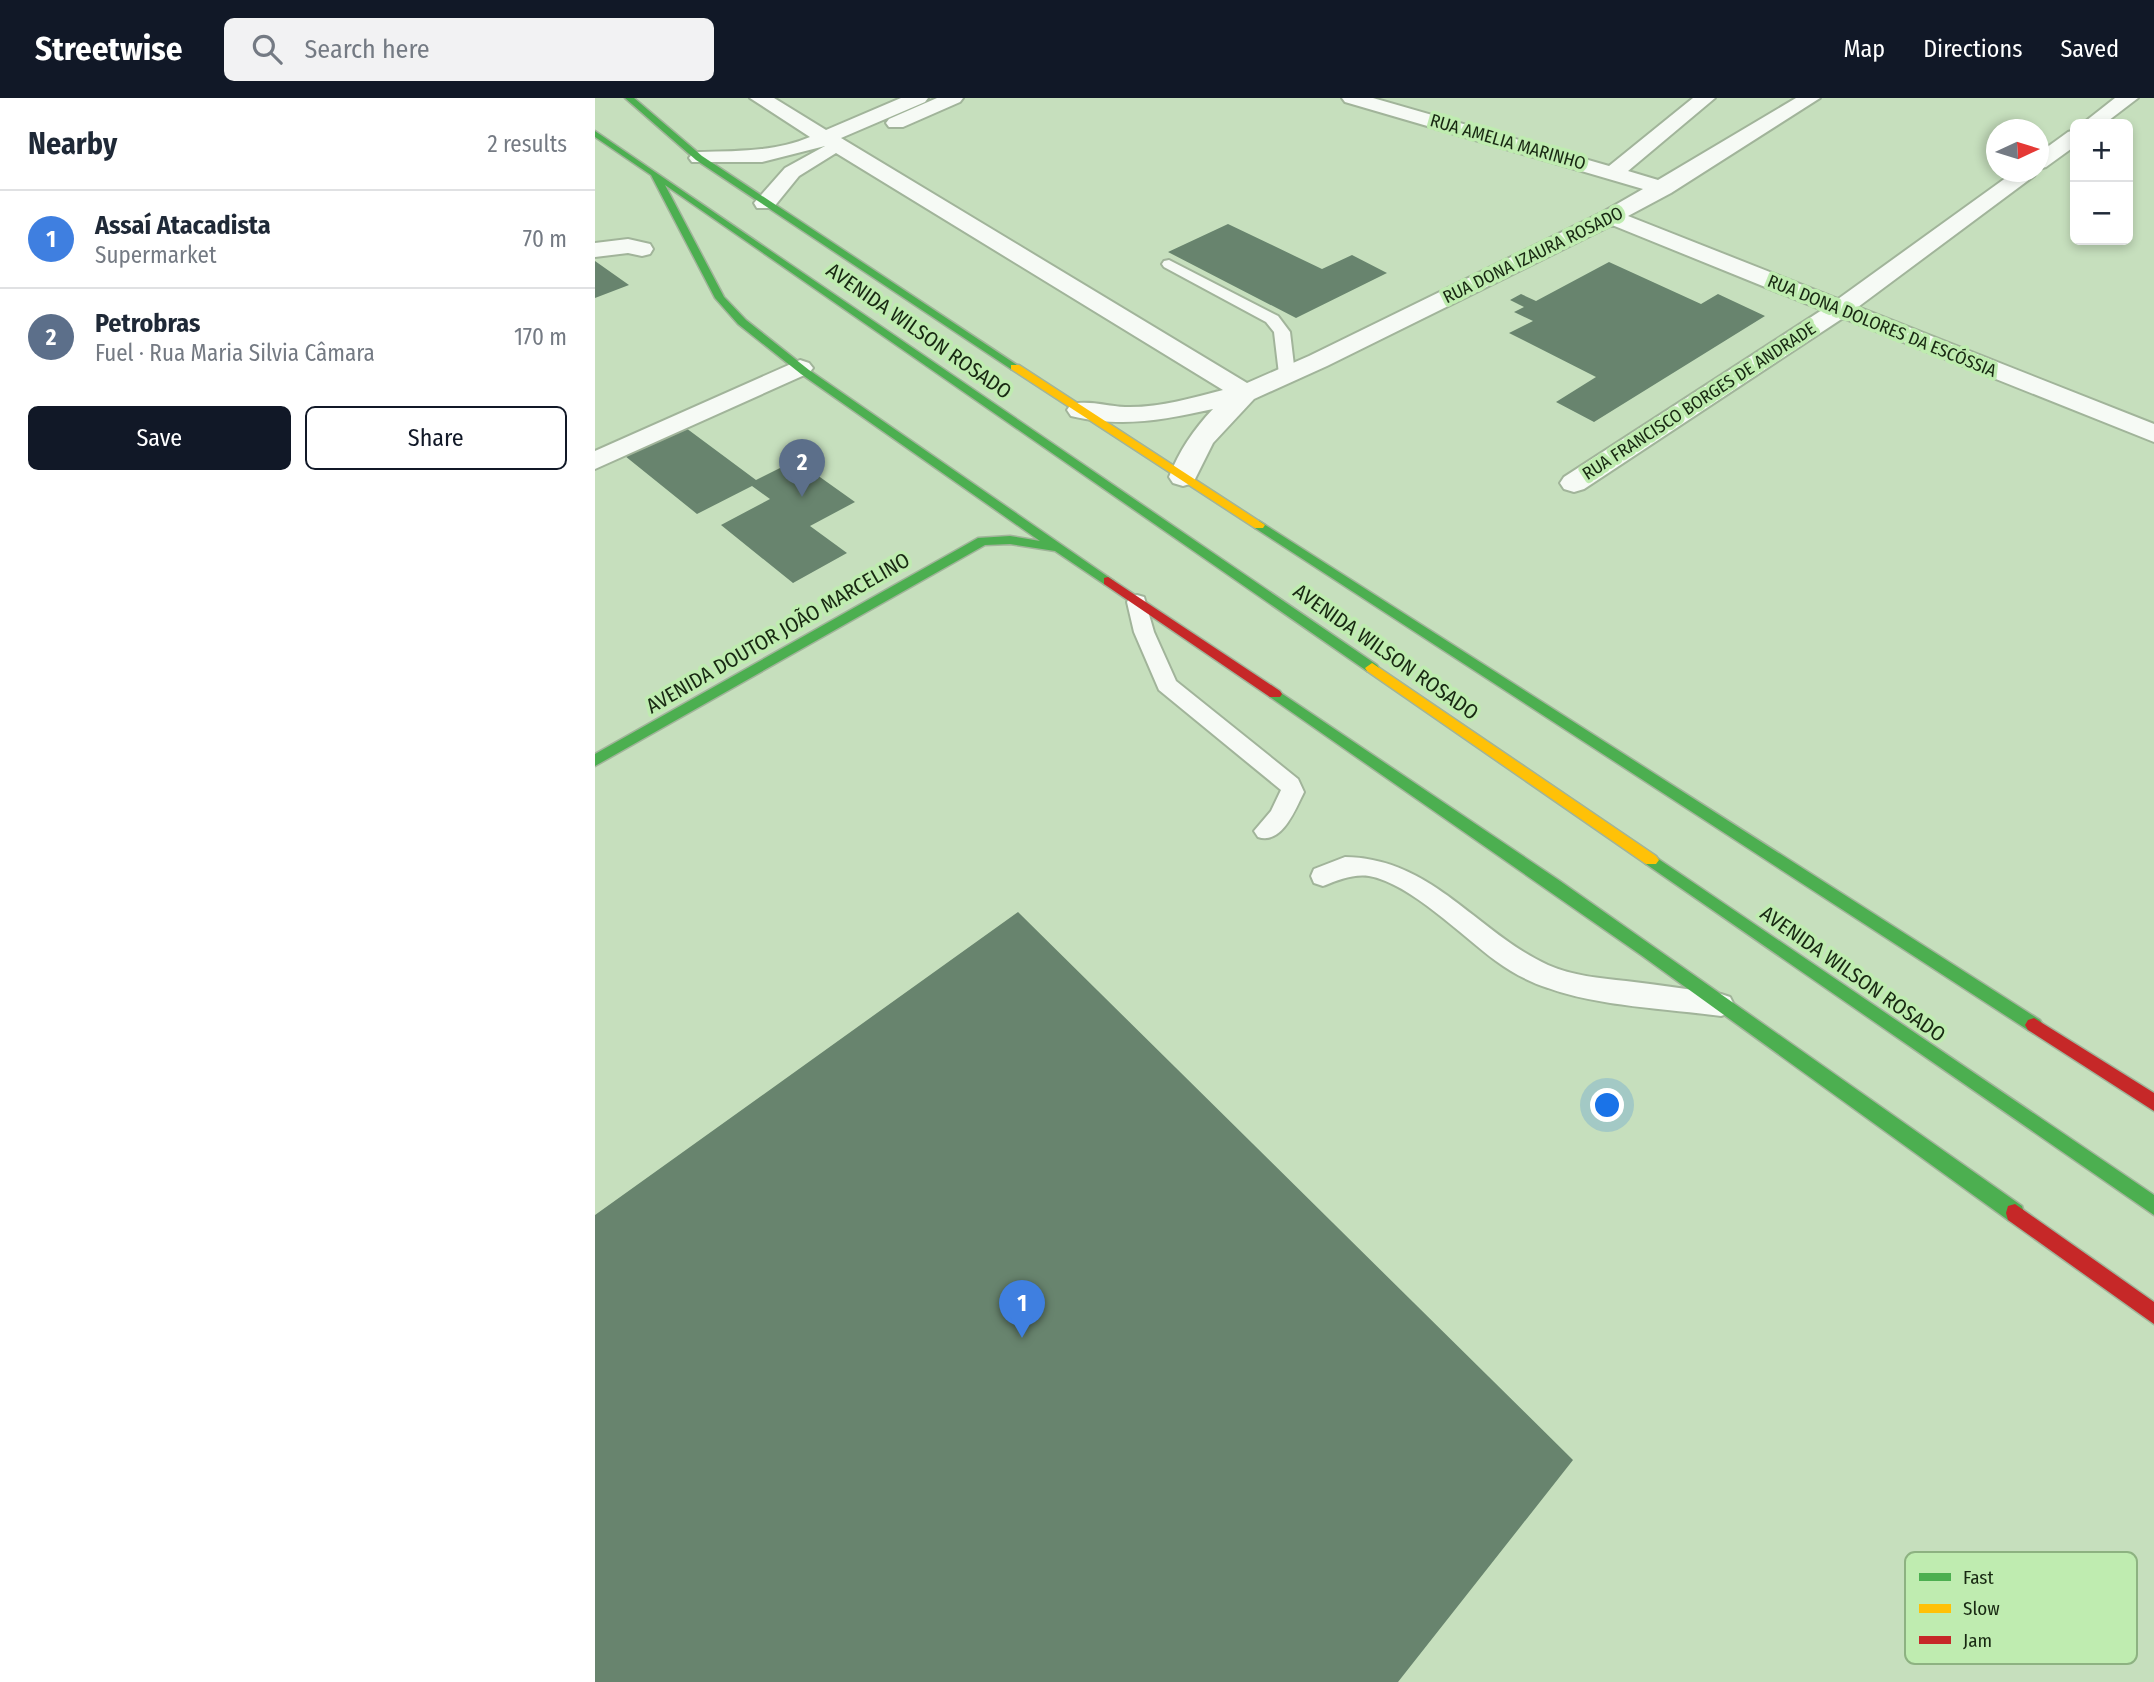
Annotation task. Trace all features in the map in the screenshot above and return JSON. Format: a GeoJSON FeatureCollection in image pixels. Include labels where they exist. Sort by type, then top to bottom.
{"type":"FeatureCollection","features":[{"type":"Feature","properties":{"kind":"main road","name":"AVENIDA WILSON ROSADO"},"geometry":{"type":"LineString","coordinates":[[629,98],[699,158],[765,203],[1183,477],[2154,1103]]}},
{"type":"Feature","properties":{"kind":"main road","name":"AVENIDA WILSON ROSADO"},"geometry":{"type":"LineString","coordinates":[[595,133],[2154,1206]]}},
{"type":"Feature","properties":{"kind":"main road"},"geometry":{"type":"LineString","coordinates":[[655,175],[720,298],[742,321],[800,368],[1055,547],[1500,846],[1729,1006],[2154,1314]]}},
{"type":"Feature","properties":{"kind":"main road"},"geometry":{"type":"LineString","coordinates":[[973,491],[990,512],[992,523],[982,541]]}},
{"type":"Feature","properties":{"kind":"main road"},"geometry":{"type":"LineString","coordinates":[[982,541],[1010,540],[1055,547]]}},
{"type":"Feature","properties":{"kind":"main road","name":"AVENIDA DOUTOR JOÃO MARCELINO"},"geometry":{"type":"LineString","coordinates":[[595,761],[982,541]]}},
{"type":"Feature","properties":{"kind":"street"},"geometry":{"type":"LineString","coordinates":[[759,98],[1246,393]]}},
{"type":"Feature","properties":{"kind":"street"},"geometry":{"type":"LineString","coordinates":[[765,203],[792,172],[831,143],[918,98]]}},
{"type":"Feature","properties":{"kind":"street"},"geometry":{"type":"LineString","coordinates":[[699,158],[778,154],[831,143],[953,98]]}},
{"type":"Feature","properties":{"kind":"street","name":"RUA AMELIA MARINHO"},"geometry":{"type":"LineString","coordinates":[[1352,98],[1663,188]]}},
{"type":"Feature","properties":{"kind":"street","name":"RUA AMELIA MARINHO"},"geometry":{"type":"LineString","coordinates":[[1407,98],[1685,174]]}},
{"type":"Feature","properties":{"kind":"street"},"geometry":{"type":"LineString","coordinates":[[1613,173],[1705,98]]}},
{"type":"Feature","properties":{"kind":"street","name":"RUA DONA IZAURA ROSADO"},"geometry":{"type":"LineString","coordinates":[[1080,410],[1124,415],[1156,414],[1246,393],[1611,217],[1810,98]]}},
{"type":"Feature","properties":{"kind":"street"},"geometry":{"type":"LineString","coordinates":[[2099,119],[2128,98]]}},
{"type":"Feature","properties":{"kind":"street"},"geometry":{"type":"LineString","coordinates":[[2049,156],[2070,140]]}},
{"type":"Feature","properties":{"kind":"street","name":"RUA FRANCISCO BORGES DE ANDRADE"},"geometry":{"type":"LineString","coordinates":[[1574,483],[1839,310],[2013,182]]}},
{"type":"Feature","properties":{"kind":"street","name":"RUA DONA DOLORES DA ESCÓSSIA"},"geometry":{"type":"LineString","coordinates":[[1611,217],[1839,310],[2143,423]]}},
{"type":"Feature","properties":{"kind":"street"},"geometry":{"type":"LineString","coordinates":[[595,250],[628,246],[642,249]]}},
{"type":"Feature","properties":{"kind":"street"},"geometry":{"type":"LineString","coordinates":[[595,461],[800,368]]}},
{"type":"Feature","properties":{"kind":"street","name":"RUA DONA IZAURA ROSADO"},"geometry":{"type":"LineString","coordinates":[[1183,477],[1196,445],[1212,425],[1246,393]]}},
{"type":"Feature","properties":{"kind":"lane"},"geometry":{"type":"LineString","coordinates":[[1169,264],[1272,319],[1282,332],[1287,374]]}},
{"type":"Feature","properties":{"kind":"lane"},"geometry":{"type":"LineString","coordinates":[[1137,602],[1144,632],[1167,685],[1290,785],[1293,792],[1289,802],[1266,831]]}},
{"type":"Feature","properties":{"kind":"lane"},"geometry":{"type":"LineString","coordinates":[[1323,876],[1335,867],[1350,864],[1382,868],[1429,896],[1509,957],[1548,978],[1570,985],[1729,1006]]}},
{"type":"Feature","properties":{"kind":"building"},"geometry":{"type":"Polygon","coordinates":[[[1228,224],[1322,269],[1352,255],[1387,273],[1296,318],[1168,252],[1228,224]]]}},
{"type":"Feature","properties":{"kind":"building"},"geometry":{"type":"Polygon","coordinates":[[[595,261],[629,285],[595,298],[595,261]]]}},
{"type":"Feature","properties":{"kind":"building"},"geometry":{"type":"Polygon","coordinates":[[[1609,262],[1701,304],[1718,294],[1765,316],[1594,422],[1556,402],[1596,377],[1509,333],[1533,321],[1514,312],[1524,307],[1510,300],[1521,294],[1536,301],[1609,262]]]}},
{"type":"Feature","properties":{"kind":"building"},"geometry":{"type":"Polygon","coordinates":[[[686,428],[756,480],[796,460],[855,502],[810,526],[847,553],[793,583],[721,525],[770,499],[752,486],[697,514],[625,456],[686,428]]]}},
{"type":"Feature","properties":{"kind":"building"},"geometry":{"type":"Polygon","coordinates":[[[1018,912],[1573,1460],[1398,1682],[595,1682],[595,1215],[1018,912]]]}},
{"type":"Feature","properties":{"kind":"traffic: fast"},"geometry":{"type":"LineString","coordinates":[[629,98],[699,158],[1015,367]]}},
{"type":"Feature","properties":{"kind":"traffic: fast"},"geometry":{"type":"LineString","coordinates":[[595,133],[1372,668]]}},
{"type":"Feature","properties":{"kind":"traffic: fast"},"geometry":{"type":"LineString","coordinates":[[655,175],[720,298],[742,322],[805,372],[935,464],[1108,581]]}},
{"type":"Feature","properties":{"kind":"traffic: fast"},"geometry":{"type":"LineString","coordinates":[[1259,525],[2034,1025]]}},
{"type":"Feature","properties":{"kind":"traffic: fast"},"geometry":{"type":"LineString","coordinates":[[595,761],[982,541],[1010,540],[1055,547]]}},
{"type":"Feature","properties":{"kind":"traffic: fast"},"geometry":{"type":"LineString","coordinates":[[1275,694],[1647,950],[2015,1213]]}},
{"type":"Feature","properties":{"kind":"traffic: fast"},"geometry":{"type":"LineString","coordinates":[[1651,860],[2154,1206]]}},
{"type":"Feature","properties":{"kind":"traffic: slow"},"geometry":{"type":"LineString","coordinates":[[1015,367],[1259,525]]}},
{"type":"Feature","properties":{"kind":"traffic: slow"},"geometry":{"type":"LineString","coordinates":[[1372,668],[1651,860]]}},
{"type":"Feature","properties":{"kind":"traffic: jam"},"geometry":{"type":"LineString","coordinates":[[1108,581],[1275,694]]}},
{"type":"Feature","properties":{"kind":"traffic: jam"},"geometry":{"type":"LineString","coordinates":[[2034,1025],[2154,1103]]}},
{"type":"Feature","properties":{"kind":"traffic: jam"},"geometry":{"type":"LineString","coordinates":[[2015,1213],[2154,1314]]}},
{"type":"Feature","properties":{"kind":"place","name":"Petrobras"},"geometry":{"type":"Point","coordinates":[802,497]}},
{"type":"Feature","properties":{"kind":"place","name":"Assaí Atacadista"},"geometry":{"type":"Point","coordinates":[1022,1338]}}]}
